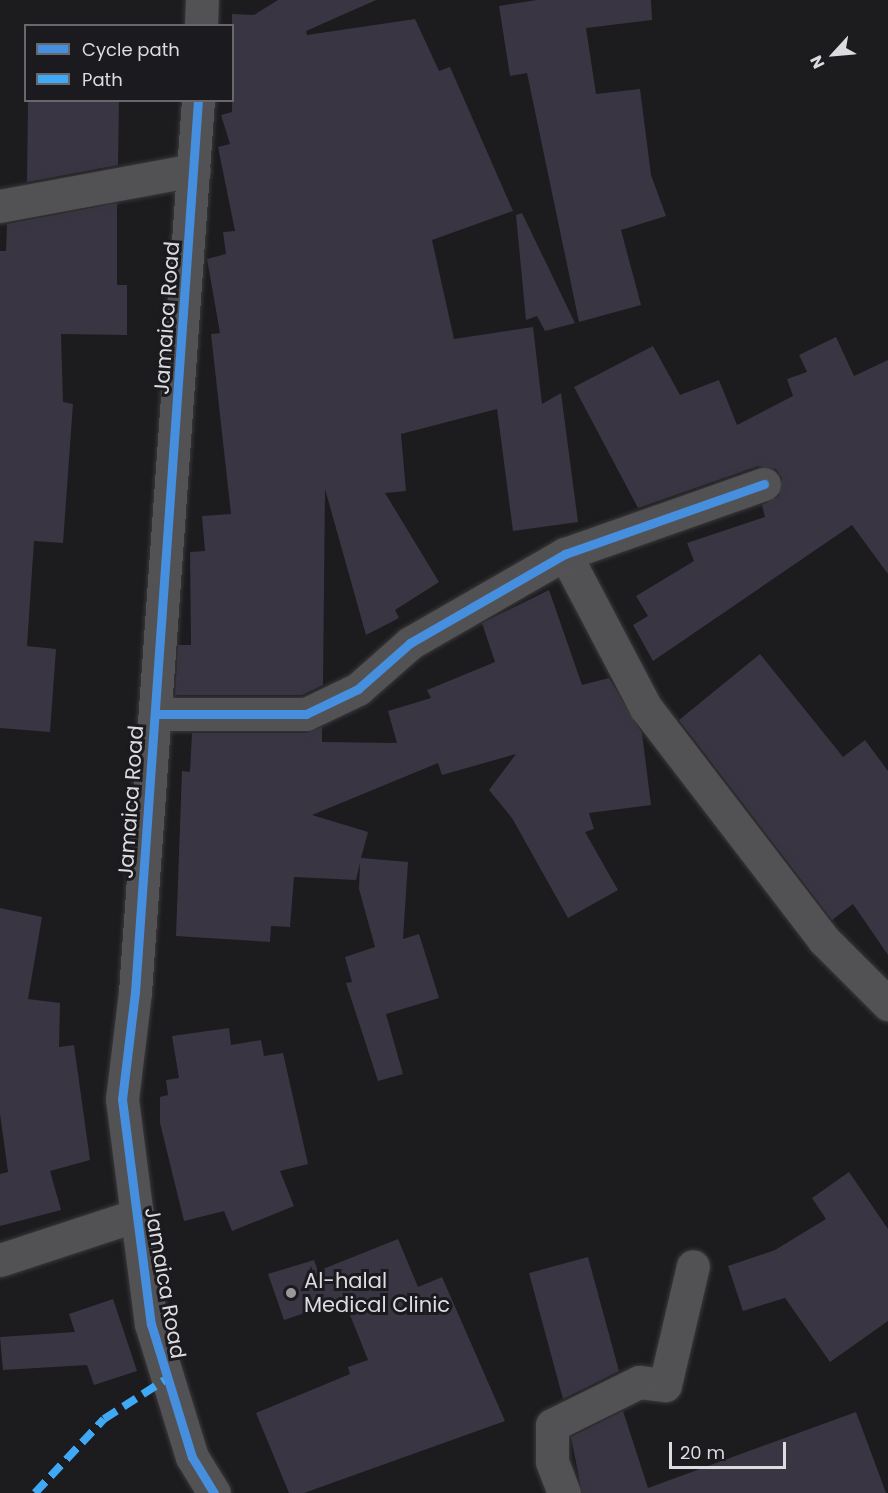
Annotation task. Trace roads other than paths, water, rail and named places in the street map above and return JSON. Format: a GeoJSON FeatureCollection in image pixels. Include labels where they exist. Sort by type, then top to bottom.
{"type":"FeatureCollection","features":[{"type":"Feature","properties":{"kind":"street"},"geometry":{"type":"LineString","coordinates":[[201,24],[202,0]]}},
{"type":"Feature","properties":{"kind":"street","name":"Jamaica Road"},"geometry":{"type":"LineString","coordinates":[[198,102],[156,714],[122,1099],[134,1216],[165,1380],[192,1457],[214,1493]]}},
{"type":"Feature","properties":{"kind":"street"},"geometry":{"type":"LineString","coordinates":[[0,206],[194,170]]}},
{"type":"Feature","properties":{"kind":"street"},"geometry":{"type":"LineString","coordinates":[[156,714],[306,714],[358,689],[410,643],[565,554],[764,484]]}},
{"type":"Feature","properties":{"kind":"street"},"geometry":{"type":"LineString","coordinates":[[565,554],[646,708],[824,940],[888,1004]]}},
{"type":"Feature","properties":{"kind":"street"},"geometry":{"type":"LineString","coordinates":[[0,1260],[134,1216]]}},
{"type":"Feature","properties":{"kind":"street"},"geometry":{"type":"LineString","coordinates":[[564,1493],[552,1461],[552,1425],[639,1382],[665,1385],[693,1266]]}},
{"type":"Feature","properties":{"kind":"place","name":"Al-halal Medical Clinic"},"geometry":{"type":"Point","coordinates":[291,1293]}}]}
